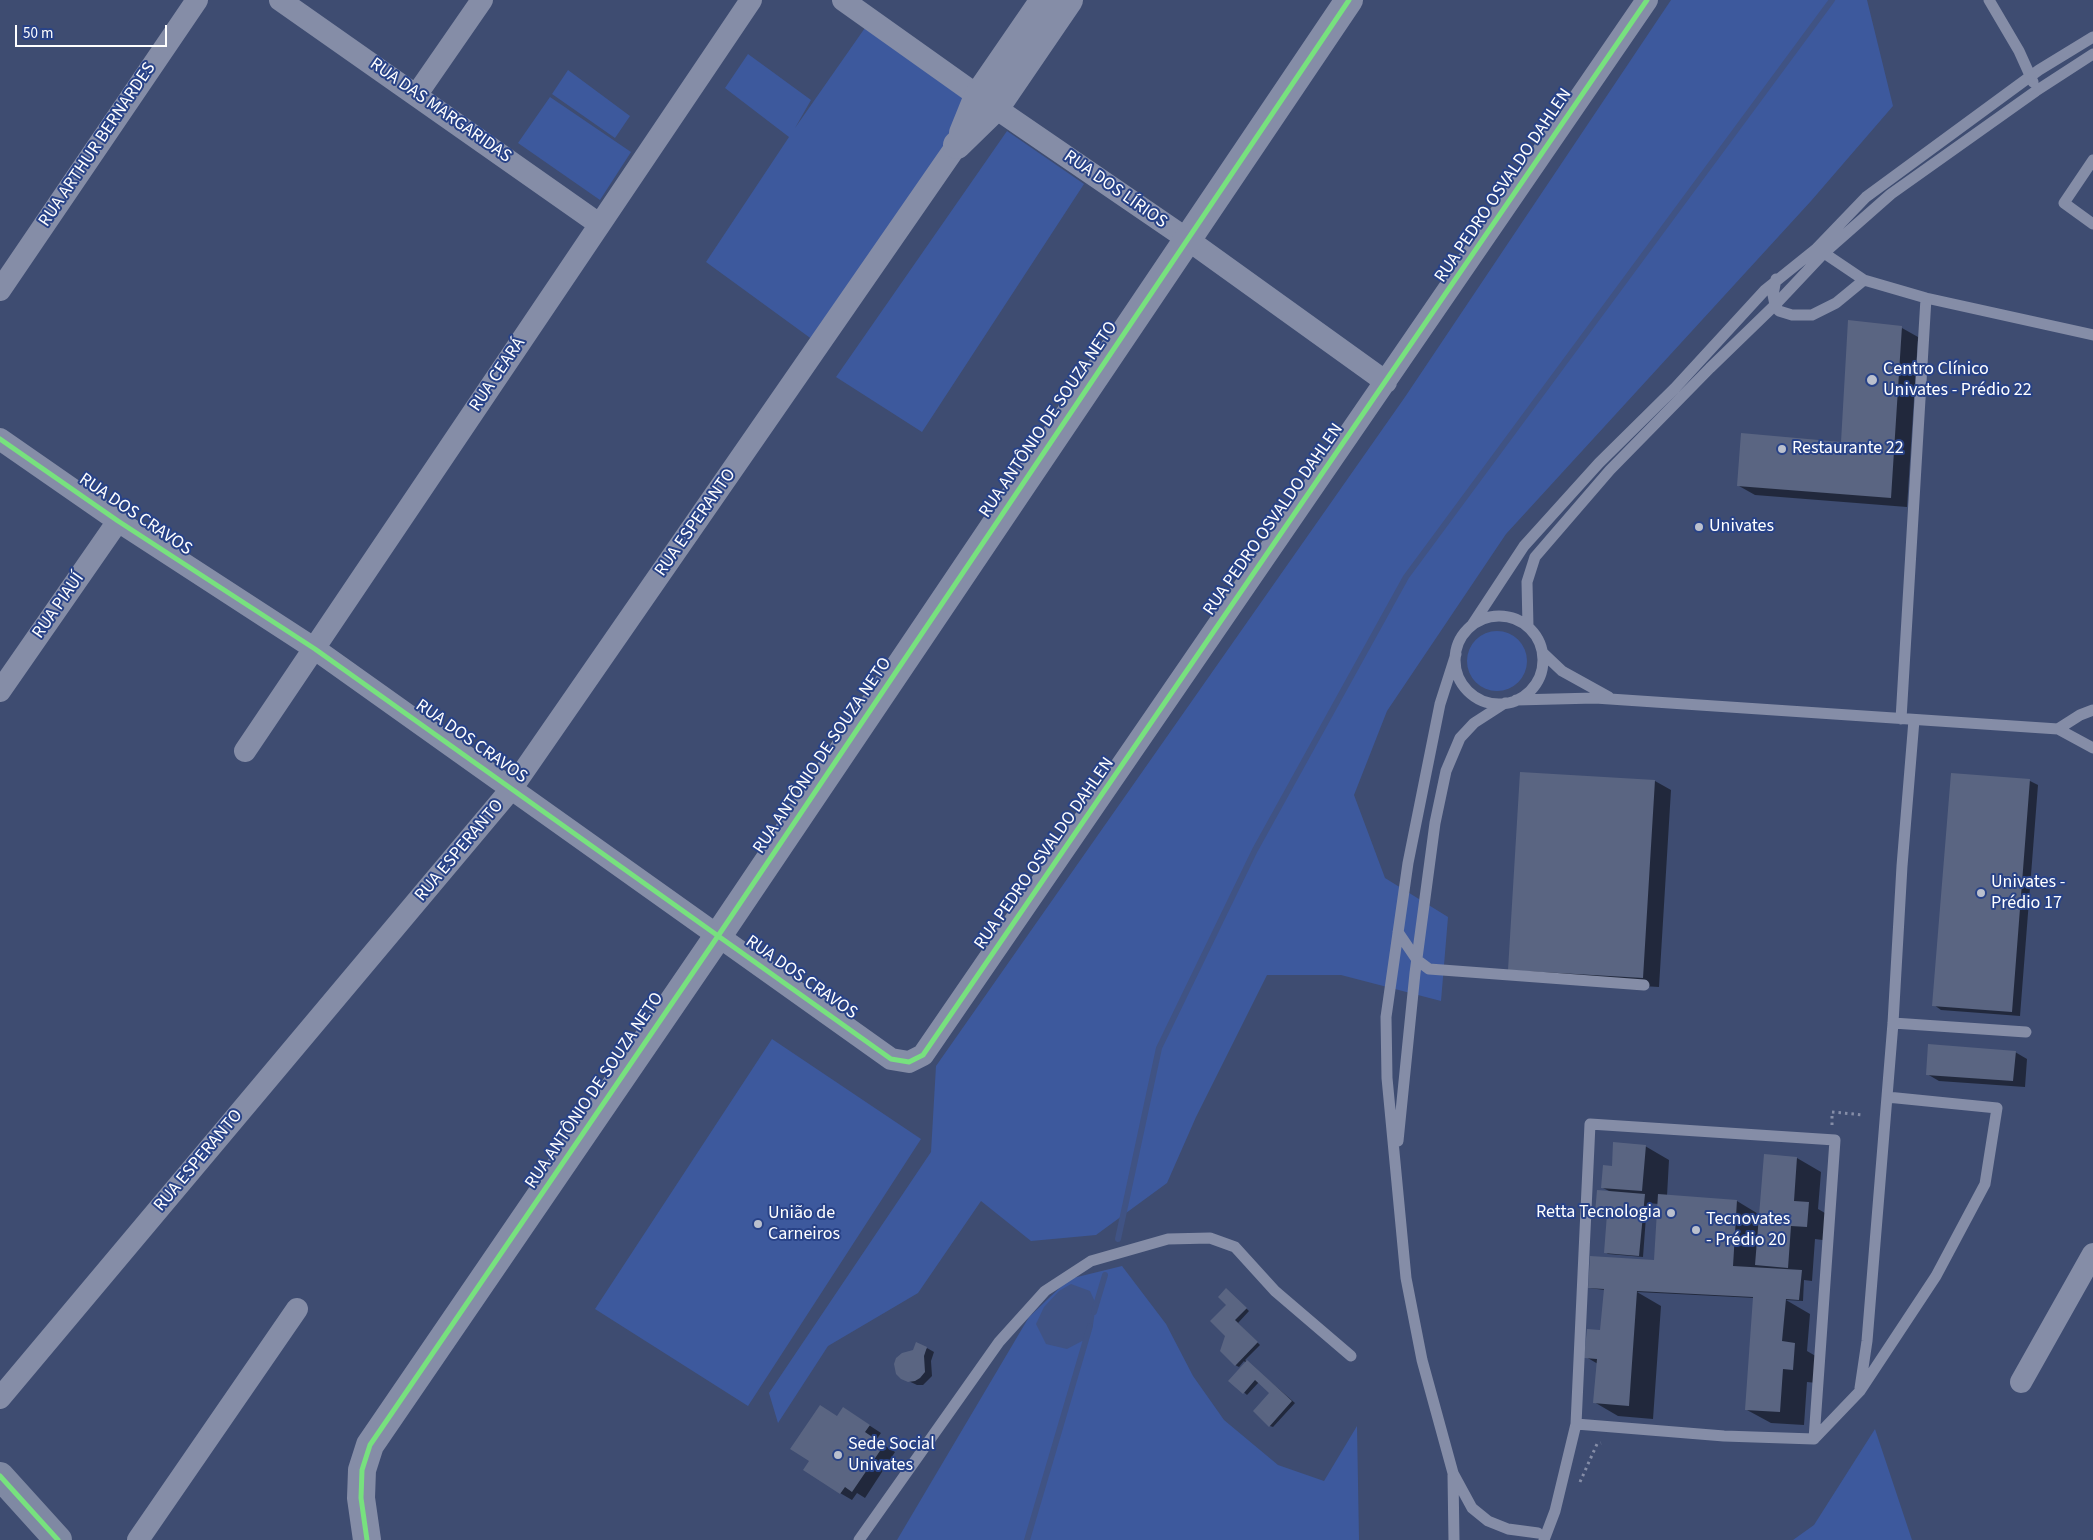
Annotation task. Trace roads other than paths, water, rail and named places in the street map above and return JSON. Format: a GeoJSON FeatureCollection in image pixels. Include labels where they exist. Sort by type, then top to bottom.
{"type":"FeatureCollection","features":[{"type":"Feature","properties":{"kind":"main road"},"geometry":{"type":"LineString","coordinates":[[0,1476],[58,1540]]}},
{"type":"Feature","properties":{"kind":"street","name":"RUA ARTHUR BERNARDES"},"geometry":{"type":"LineString","coordinates":[[0,290],[197,0]]}},
{"type":"Feature","properties":{"kind":"street","name":"RUA DAS MARGARIDAS"},"geometry":{"type":"LineString","coordinates":[[280,0],[417,94],[599,224]]}},
{"type":"Feature","properties":{"kind":"street"},"geometry":{"type":"LineString","coordinates":[[417,94],[482,0]]}},
{"type":"Feature","properties":{"kind":"street","name":"RUA CEARÁ"},"geometry":{"type":"LineString","coordinates":[[245,752],[751,0]]}},
{"type":"Feature","properties":{"kind":"street","name":"RUA DOS LÍRIOS"},"geometry":{"type":"LineString","coordinates":[[843,0],[987,102],[1187,239],[1386,382]]}},
{"type":"Feature","properties":{"kind":"street","name":"RUA ESPERANTO"},"geometry":{"type":"LineString","coordinates":[[987,102],[1044,0]]}},
{"type":"Feature","properties":{"kind":"street","name":"RUA ESPERANTO"},"geometry":{"type":"LineString","coordinates":[[0,1398],[512,788],[987,102],[1069,0]]}},
{"type":"Feature","properties":{"kind":"street","name":"RUA ANTÔNIO DE SOUZA NETO"},"geometry":{"type":"LineString","coordinates":[[367,1540],[361,1498],[362,1470],[370,1445],[718,936],[1349,0]]}},
{"type":"Feature","properties":{"kind":"street","name":"RUA PEDRO OSVALDO DAHLEN"},"geometry":{"type":"LineString","coordinates":[[923,1055],[1647,0]]}},
{"type":"Feature","properties":{"kind":"street","name":"RUA DOS CRAVOS"},"geometry":{"type":"LineString","coordinates":[[0,439],[118,521],[315,649],[891,1059],[909,1062],[923,1055]]}},
{"type":"Feature","properties":{"kind":"street","name":"RUA PIAUÍ"},"geometry":{"type":"LineString","coordinates":[[0,691],[118,521]]}},
{"type":"Feature","properties":{"kind":"street"},"geometry":{"type":"LineString","coordinates":[[2021,1382],[2093,1254]]}},
{"type":"Feature","properties":{"kind":"street"},"geometry":{"type":"LineString","coordinates":[[138,1540],[297,1309]]}},
{"type":"Feature","properties":{"kind":"lane"},"geometry":{"type":"LineString","coordinates":[[1988,0],[2019,51],[2036,91]]}},
{"type":"Feature","properties":{"kind":"lane"},"geometry":{"type":"LineString","coordinates":[[1528,627],[1527,582],[1535,557],[1610,470],[1775,305],[1866,197],[2031,77],[2093,37]]}},
{"type":"Feature","properties":{"kind":"lane"},"geometry":{"type":"LineString","coordinates":[[1814,1439],[1834,1140],[1590,1124],[1576,1424],[1555,1511],[1537,1538],[1508,1529],[1488,1521],[1472,1508],[1454,1473],[1422,1360],[1406,1278],[1387,1078],[1386,1017],[1398,932],[1408,863],[1440,704],[1461,638],[1472,625],[1524,546],[1599,463],[1675,388],[1776,279],[1820,251],[1891,194],[2036,91],[2093,54]]}},
{"type":"Feature","properties":{"kind":"lane"},"geometry":{"type":"LineString","coordinates":[[2093,160],[2064,203],[2093,224]]}},
{"type":"Feature","properties":{"kind":"lane"},"geometry":{"type":"LineString","coordinates":[[1820,251],[1864,280],[1926,298],[2093,335]]}},
{"type":"Feature","properties":{"kind":"lane"},"geometry":{"type":"LineString","coordinates":[[1776,279],[1773,295],[1775,305],[1779,311],[1792,316],[1812,316],[1836,303],[1864,280]]}},
{"type":"Feature","properties":{"kind":"lane"},"geometry":{"type":"LineString","coordinates":[[1901,719],[1926,298]]}},
{"type":"Feature","properties":{"kind":"lane"},"geometry":{"type":"LineString","coordinates":[[1396,1167],[1417,960],[1435,823],[1446,771],[1460,738],[1474,723],[1511,702],[1534,686],[1541,670],[1543,653],[1540,642],[1528,627],[1516,619],[1493,616],[1472,625]]}},
{"type":"Feature","properties":{"kind":"lane"},"geometry":{"type":"LineString","coordinates":[[1543,653],[1562,671],[1613,700]]}},
{"type":"Feature","properties":{"kind":"lane"},"geometry":{"type":"LineString","coordinates":[[1456,654],[1456,666],[1459,677],[1473,695],[1483,701],[1511,702],[1595,698],[2058,729],[2093,748]]}},
{"type":"Feature","properties":{"kind":"lane"},"geometry":{"type":"LineString","coordinates":[[2058,729],[2080,715],[2093,710]]}},
{"type":"Feature","properties":{"kind":"lane"},"geometry":{"type":"LineString","coordinates":[[1860,1391],[1867,1342],[1893,1023],[1902,866],[1914,720]]}},
{"type":"Feature","properties":{"kind":"lane"},"geometry":{"type":"LineString","coordinates":[[1398,932],[1417,960],[1429,969],[1644,985]]}},
{"type":"Feature","properties":{"kind":"lane"},"geometry":{"type":"LineString","coordinates":[[1893,1023],[2026,1032]]}},
{"type":"Feature","properties":{"kind":"lane"},"geometry":{"type":"LineString","coordinates":[[1576,1424],[1724,1436],[1814,1439],[1860,1391],[1936,1276],[1985,1184],[1997,1108],[1887,1097]]}},
{"type":"Feature","properties":{"kind":"lane"},"geometry":{"type":"LineString","coordinates":[[859,1540],[999,1342],[1045,1291],[1091,1262],[1168,1239],[1210,1238],[1227,1244],[1235,1247],[1275,1291],[1351,1356]]}},
{"type":"Feature","properties":{"kind":"lane"},"geometry":{"type":"LineString","coordinates":[[1454,1473],[1454,1540]]}},
{"type":"Feature","properties":{"kind":"waterway"},"geometry":{"type":"LineString","coordinates":[[1118,1239],[1159,1048],[1255,850],[1406,577],[1832,0]]}},
{"type":"Feature","properties":{"kind":"waterway"},"geometry":{"type":"LineString","coordinates":[[1094,1312],[1105,1275]]}},
{"type":"Feature","properties":{"kind":"waterway"},"geometry":{"type":"LineString","coordinates":[[1027,1540],[1090,1326]]}},
{"type":"Feature","properties":{"kind":"place","name":"Centro Clínico Univates - Prédio 22"},"geometry":{"type":"Point","coordinates":[1872,380]}},
{"type":"Feature","properties":{"kind":"place","name":"Restaurante 22"},"geometry":{"type":"Point","coordinates":[1782,449]}},
{"type":"Feature","properties":{"kind":"place","name":"Univates"},"geometry":{"type":"Point","coordinates":[1699,527]}},
{"type":"Feature","properties":{"kind":"place","name":"Univates - Prédio 17"},"geometry":{"type":"Point","coordinates":[1981,893]}},
{"type":"Feature","properties":{"kind":"place","name":"Retta Tecnologia"},"geometry":{"type":"Point","coordinates":[1671,1213]}},
{"type":"Feature","properties":{"kind":"place","name":"União de Carneiros"},"geometry":{"type":"Point","coordinates":[758,1224]}},
{"type":"Feature","properties":{"kind":"place","name":"Tecnovates - Prédio 20"},"geometry":{"type":"Point","coordinates":[1696,1230]}},
{"type":"Feature","properties":{"kind":"place","name":"Sede Social Univates"},"geometry":{"type":"Point","coordinates":[838,1455]}}]}
